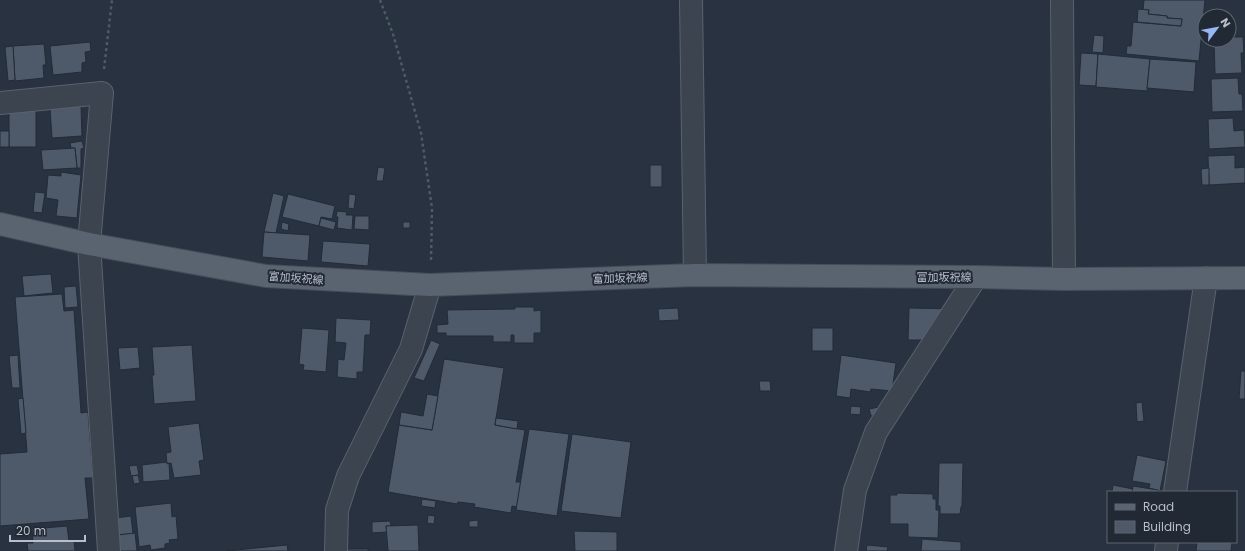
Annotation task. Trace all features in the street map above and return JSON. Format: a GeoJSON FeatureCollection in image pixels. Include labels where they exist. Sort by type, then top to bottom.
{"type":"FeatureCollection","features":[{"type":"Feature","properties":{"kind":"main road","name":"富加坂祝線"},"geometry":{"type":"LineString","coordinates":[[0,224],[89,244],[266,276],[430,285],[695,275],[1064,279],[1245,278]]}},
{"type":"Feature","properties":{"kind":"street"},"geometry":{"type":"LineString","coordinates":[[691,0],[695,275]]}},
{"type":"Feature","properties":{"kind":"street"},"geometry":{"type":"LineString","coordinates":[[1062,0],[1064,279]]}},
{"type":"Feature","properties":{"kind":"street"},"geometry":{"type":"LineString","coordinates":[[0,103],[102,93],[89,244],[109,551]]}},
{"type":"Feature","properties":{"kind":"street"},"geometry":{"type":"LineString","coordinates":[[846,551],[855,490],[876,432],[976,277]]}},
{"type":"Feature","properties":{"kind":"street"},"geometry":{"type":"LineString","coordinates":[[1175,491],[1206,278]]}},
{"type":"Feature","properties":{"kind":"street"},"geometry":{"type":"LineString","coordinates":[[336,551],[337,510],[348,476],[411,349],[430,285]]}},
{"type":"Feature","properties":{"kind":"path"},"geometry":{"type":"LineString","coordinates":[[102,93],[112,0]]}},
{"type":"Feature","properties":{"kind":"path"},"geometry":{"type":"LineString","coordinates":[[380,0],[393,34],[421,133],[432,208],[430,285]]}},
{"type":"Feature","properties":{"kind":"building"},"geometry":{"type":"Polygon","coordinates":[[[1144,0],[1205,0],[1204,8],[1197,8],[1197,48],[1200,48],[1199,61],[1126,54],[1127,46],[1131,46],[1133,22],[1181,26],[1182,19],[1148,14],[1149,10],[1143,10],[1144,0]]]}},
{"type":"Feature","properties":{"kind":"building"},"geometry":{"type":"Polygon","coordinates":[[[1138,9],[1149,10],[1148,14],[1182,19],[1181,26],[1137,22],[1138,9]]]}},
{"type":"Feature","properties":{"kind":"building"},"geometry":{"type":"Polygon","coordinates":[[[1094,35],[1104,36],[1103,53],[1092,52],[1094,35]]]}},
{"type":"Feature","properties":{"kind":"building"},"geometry":{"type":"Polygon","coordinates":[[[1237,37],[1243,37],[1244,53],[1241,53],[1242,73],[1215,74],[1214,48],[1237,48],[1237,37]]]}},
{"type":"Feature","properties":{"kind":"building"},"geometry":{"type":"Polygon","coordinates":[[[90,42],[91,51],[85,52],[86,62],[82,63],[82,72],[53,75],[50,46],[90,42]]]}},
{"type":"Feature","properties":{"kind":"building"},"geometry":{"type":"Polygon","coordinates":[[[44,44],[46,65],[43,65],[44,78],[15,81],[13,46],[44,44]]]}},
{"type":"Feature","properties":{"kind":"building"},"geometry":{"type":"Polygon","coordinates":[[[13,46],[15,80],[8,81],[5,47],[13,46]]]}},
{"type":"Feature","properties":{"kind":"building"},"geometry":{"type":"Polygon","coordinates":[[[1081,53],[1098,54],[1096,86],[1079,85],[1081,53]]]}},
{"type":"Feature","properties":{"kind":"building"},"geometry":{"type":"Polygon","coordinates":[[[1098,54],[1150,59],[1147,91],[1096,87],[1098,54]]]}},
{"type":"Feature","properties":{"kind":"building"},"geometry":{"type":"Polygon","coordinates":[[[1150,59],[1196,62],[1194,92],[1147,88],[1150,59]]]}},
{"type":"Feature","properties":{"kind":"building"},"geometry":{"type":"Polygon","coordinates":[[[1238,78],[1239,94],[1242,94],[1243,111],[1212,112],[1211,79],[1238,78]]]}},
{"type":"Feature","properties":{"kind":"building"},"geometry":{"type":"Polygon","coordinates":[[[81,106],[82,136],[52,138],[50,108],[81,106]]]}},
{"type":"Feature","properties":{"kind":"building"},"geometry":{"type":"Polygon","coordinates":[[[36,107],[36,147],[9,147],[9,108],[36,107]]]}},
{"type":"Feature","properties":{"kind":"building"},"geometry":{"type":"Polygon","coordinates":[[[1233,118],[1234,131],[1244,130],[1245,147],[1209,149],[1208,119],[1233,118]]]}},
{"type":"Feature","properties":{"kind":"building"},"geometry":{"type":"Polygon","coordinates":[[[0,131],[9,131],[9,147],[0,147],[0,131]]]}},
{"type":"Feature","properties":{"kind":"building"},"geometry":{"type":"Polygon","coordinates":[[[82,141],[84,148],[81,149],[81,168],[77,168],[75,148],[71,148],[70,143],[82,141]]]}},
{"type":"Feature","properties":{"kind":"building"},"geometry":{"type":"Polygon","coordinates":[[[75,148],[77,168],[43,170],[41,150],[75,148]]]}},
{"type":"Feature","properties":{"kind":"building"},"geometry":{"type":"Polygon","coordinates":[[[1235,155],[1235,168],[1245,167],[1245,183],[1209,185],[1208,156],[1235,155]]]}},
{"type":"Feature","properties":{"kind":"building"},"geometry":{"type":"Polygon","coordinates":[[[650,165],[662,165],[662,187],[650,187],[650,165]]]}},
{"type":"Feature","properties":{"kind":"building"},"geometry":{"type":"Polygon","coordinates":[[[378,167],[385,168],[383,181],[376,181],[378,167]]]}},
{"type":"Feature","properties":{"kind":"building"},"geometry":{"type":"Polygon","coordinates":[[[1209,168],[1209,185],[1202,185],[1201,169],[1209,168]]]}},
{"type":"Feature","properties":{"kind":"building"},"geometry":{"type":"Polygon","coordinates":[[[61,172],[81,175],[77,218],[56,216],[58,200],[46,198],[48,175],[61,176],[61,172]]]}},
{"type":"Feature","properties":{"kind":"building"},"geometry":{"type":"Polygon","coordinates":[[[35,192],[45,193],[42,213],[33,212],[35,192]]]}},
{"type":"Feature","properties":{"kind":"building"},"geometry":{"type":"Polygon","coordinates":[[[273,193],[284,196],[276,233],[264,232],[273,193]]]}},
{"type":"Feature","properties":{"kind":"building"},"geometry":{"type":"Polygon","coordinates":[[[288,194],[335,206],[332,219],[321,217],[319,226],[282,217],[288,194]]]}},
{"type":"Feature","properties":{"kind":"building"},"geometry":{"type":"Polygon","coordinates":[[[349,194],[356,195],[354,209],[348,208],[349,194]]]}},
{"type":"Feature","properties":{"kind":"building"},"geometry":{"type":"Polygon","coordinates":[[[337,211],[347,212],[346,215],[353,215],[352,230],[337,228],[337,211]]]}},
{"type":"Feature","properties":{"kind":"building"},"geometry":{"type":"Polygon","coordinates":[[[355,216],[369,216],[369,230],[354,229],[355,216]]]}},
{"type":"Feature","properties":{"kind":"building"},"geometry":{"type":"Polygon","coordinates":[[[321,218],[336,222],[334,230],[319,226],[321,218]]]}},
{"type":"Feature","properties":{"kind":"building"},"geometry":{"type":"Polygon","coordinates":[[[282,222],[289,224],[288,231],[281,229],[282,222]]]}},
{"type":"Feature","properties":{"kind":"building"},"geometry":{"type":"Polygon","coordinates":[[[403,222],[410,222],[410,228],[403,228],[403,222]]]}},
{"type":"Feature","properties":{"kind":"building"},"geometry":{"type":"Polygon","coordinates":[[[264,232],[310,235],[308,261],[262,257],[264,232]]]}},
{"type":"Feature","properties":{"kind":"building"},"geometry":{"type":"Polygon","coordinates":[[[323,241],[370,244],[368,266],[321,262],[323,241]]]}},
{"type":"Feature","properties":{"kind":"building"},"geometry":{"type":"Polygon","coordinates":[[[51,274],[53,293],[24,296],[22,276],[51,274]]]}},
{"type":"Feature","properties":{"kind":"building"},"geometry":{"type":"Polygon","coordinates":[[[76,286],[78,307],[65,308],[64,287],[76,286]]]}},
{"type":"Feature","properties":{"kind":"building"},"geometry":{"type":"Polygon","coordinates":[[[62,294],[64,311],[74,310],[81,413],[88,412],[93,478],[85,478],[89,519],[0,526],[0,454],[27,452],[15,297],[62,294]]]}},
{"type":"Feature","properties":{"kind":"building"},"geometry":{"type":"Polygon","coordinates":[[[515,307],[534,307],[534,311],[541,310],[541,333],[534,333],[534,343],[514,343],[514,335],[511,335],[511,342],[493,342],[493,336],[446,336],[446,333],[437,333],[437,325],[448,324],[447,310],[515,309],[515,307]]]}},
{"type":"Feature","properties":{"kind":"building"},"geometry":{"type":"Polygon","coordinates":[[[678,308],[679,320],[659,321],[658,309],[678,308]]]}},
{"type":"Feature","properties":{"kind":"building"},"geometry":{"type":"Polygon","coordinates":[[[909,308],[955,309],[932,340],[908,340],[909,308]]]}},
{"type":"Feature","properties":{"kind":"building"},"geometry":{"type":"Polygon","coordinates":[[[336,318],[371,320],[370,335],[365,335],[363,372],[357,372],[357,379],[337,377],[338,359],[344,360],[346,343],[335,342],[336,318]]]}},
{"type":"Feature","properties":{"kind":"building"},"geometry":{"type":"Polygon","coordinates":[[[302,328],[329,330],[326,372],[303,370],[304,365],[299,364],[302,328]]]}},
{"type":"Feature","properties":{"kind":"building"},"geometry":{"type":"Polygon","coordinates":[[[812,328],[833,328],[833,351],[812,351],[812,328]]]}},
{"type":"Feature","properties":{"kind":"building"},"geometry":{"type":"Polygon","coordinates":[[[431,340],[440,344],[424,381],[414,378],[431,340]]]}},
{"type":"Feature","properties":{"kind":"building"},"geometry":{"type":"Polygon","coordinates":[[[192,345],[196,401],[154,404],[152,347],[192,345]]]}},
{"type":"Feature","properties":{"kind":"building"},"geometry":{"type":"Polygon","coordinates":[[[138,347],[140,368],[120,370],[118,348],[138,347]]]}},
{"type":"Feature","properties":{"kind":"building"},"geometry":{"type":"Polygon","coordinates":[[[18,355],[20,388],[12,388],[9,356],[18,355]]]}},
{"type":"Feature","properties":{"kind":"building"},"geometry":{"type":"Polygon","coordinates":[[[841,355],[896,363],[892,391],[871,389],[870,392],[851,389],[850,398],[836,396],[841,355]]]}},
{"type":"Feature","properties":{"kind":"building"},"geometry":{"type":"Polygon","coordinates":[[[444,359],[504,368],[495,425],[525,430],[516,482],[521,482],[517,507],[512,506],[511,513],[474,507],[475,504],[458,502],[457,504],[388,492],[399,425],[432,430],[444,359]]]}},
{"type":"Feature","properties":{"kind":"building"},"geometry":{"type":"Polygon","coordinates":[[[1241,371],[1245,371],[1245,399],[1239,399],[1241,371]]]}},
{"type":"Feature","properties":{"kind":"building"},"geometry":{"type":"Polygon","coordinates":[[[759,381],[770,381],[771,391],[760,391],[759,381]]]}},
{"type":"Feature","properties":{"kind":"building"},"geometry":{"type":"Polygon","coordinates":[[[427,394],[438,396],[432,430],[399,425],[401,412],[423,416],[427,394]]]}},
{"type":"Feature","properties":{"kind":"building"},"geometry":{"type":"Polygon","coordinates":[[[23,398],[26,433],[21,434],[18,399],[23,398]]]}},
{"type":"Feature","properties":{"kind":"building"},"geometry":{"type":"Polygon","coordinates":[[[1142,402],[1144,421],[1137,422],[1136,403],[1142,402]]]}},
{"type":"Feature","properties":{"kind":"building"},"geometry":{"type":"Polygon","coordinates":[[[851,406],[861,407],[860,415],[850,414],[851,406]]]}},
{"type":"Feature","properties":{"kind":"building"},"geometry":{"type":"Polygon","coordinates":[[[879,407],[880,414],[871,416],[869,409],[879,407]]]}},
{"type":"Feature","properties":{"kind":"building"},"geometry":{"type":"Polygon","coordinates":[[[496,418],[518,421],[517,429],[495,425],[496,418]]]}},
{"type":"Feature","properties":{"kind":"building"},"geometry":{"type":"Polygon","coordinates":[[[199,423],[204,460],[199,461],[201,475],[174,478],[171,463],[167,464],[166,453],[171,452],[168,427],[199,423]]]}},
{"type":"Feature","properties":{"kind":"building"},"geometry":{"type":"Polygon","coordinates":[[[529,429],[569,434],[557,516],[516,510],[529,429]]]}},
{"type":"Feature","properties":{"kind":"building"},"geometry":{"type":"Polygon","coordinates":[[[572,434],[631,442],[621,518],[561,511],[572,434]]]}},
{"type":"Feature","properties":{"kind":"building"},"geometry":{"type":"Polygon","coordinates":[[[1137,455],[1166,461],[1160,491],[1149,488],[1150,484],[1132,481],[1137,455]]]}},
{"type":"Feature","properties":{"kind":"building"},"geometry":{"type":"Polygon","coordinates":[[[167,462],[167,464],[169,463],[170,480],[143,482],[142,465],[167,462]]]}},
{"type":"Feature","properties":{"kind":"building"},"geometry":{"type":"Polygon","coordinates":[[[939,463],[963,463],[962,506],[960,514],[940,514],[940,506],[938,506],[939,463]]]}},
{"type":"Feature","properties":{"kind":"building"},"geometry":{"type":"Polygon","coordinates":[[[137,465],[139,475],[131,476],[129,466],[137,465]]]}},
{"type":"Feature","properties":{"kind":"building"},"geometry":{"type":"Polygon","coordinates":[[[138,475],[140,483],[134,484],[132,476],[138,475]]]}},
{"type":"Feature","properties":{"kind":"building"},"geometry":{"type":"Polygon","coordinates":[[[1113,485],[1133,489],[1132,491],[1112,491],[1113,485]]]}},
{"type":"Feature","properties":{"kind":"building"},"geometry":{"type":"Polygon","coordinates":[[[1133,486],[1158,490],[1158,491],[1132,491],[1133,486]]]}},
{"type":"Feature","properties":{"kind":"building"},"geometry":{"type":"Polygon","coordinates":[[[897,493],[933,494],[933,499],[936,499],[936,510],[939,510],[938,538],[908,537],[908,524],[890,524],[890,495],[897,495],[897,493]]]}},
{"type":"Feature","properties":{"kind":"building"},"geometry":{"type":"Polygon","coordinates":[[[422,499],[436,501],[435,508],[421,506],[422,499]]]}},
{"type":"Feature","properties":{"kind":"building"},"geometry":{"type":"Polygon","coordinates":[[[171,503],[172,517],[176,516],[178,539],[169,540],[170,543],[165,544],[165,548],[151,550],[150,545],[139,547],[135,507],[171,503]]]}},
{"type":"Feature","properties":{"kind":"building"},"geometry":{"type":"Polygon","coordinates":[[[428,515],[435,516],[434,524],[427,523],[428,515]]]}},
{"type":"Feature","properties":{"kind":"building"},"geometry":{"type":"Polygon","coordinates":[[[131,516],[133,534],[117,535],[115,518],[131,516]]]}},
{"type":"Feature","properties":{"kind":"building"},"geometry":{"type":"Polygon","coordinates":[[[478,520],[478,527],[469,527],[469,521],[478,520]]]}},
{"type":"Feature","properties":{"kind":"building"},"geometry":{"type":"Polygon","coordinates":[[[390,521],[391,526],[386,526],[387,532],[372,533],[372,522],[390,521]]]}},
{"type":"Feature","properties":{"kind":"building"},"geometry":{"type":"Polygon","coordinates":[[[418,525],[419,551],[388,551],[386,526],[418,525]]]}},
{"type":"Feature","properties":{"kind":"building"},"geometry":{"type":"Polygon","coordinates":[[[67,526],[69,541],[74,540],[75,551],[28,551],[27,543],[33,543],[32,529],[67,526]]]}},
{"type":"Feature","properties":{"kind":"building"},"geometry":{"type":"Polygon","coordinates":[[[574,531],[617,532],[617,551],[575,551],[574,531]]]}},
{"type":"Feature","properties":{"kind":"building"},"geometry":{"type":"Polygon","coordinates":[[[135,533],[137,551],[119,551],[117,535],[135,533]]]}},
{"type":"Feature","properties":{"kind":"building"},"geometry":{"type":"Polygon","coordinates":[[[922,539],[961,542],[961,551],[921,551],[922,539]]]}},
{"type":"Feature","properties":{"kind":"building"},"geometry":{"type":"Polygon","coordinates":[[[1197,543],[1232,543],[1231,551],[1196,551],[1197,543]]]}},
{"type":"Feature","properties":{"kind":"building"},"geometry":{"type":"Polygon","coordinates":[[[287,545],[288,551],[226,551],[287,545]]]}},
{"type":"Feature","properties":{"kind":"building"},"geometry":{"type":"Polygon","coordinates":[[[867,545],[888,547],[887,551],[866,551],[867,545]]]}},
{"type":"Feature","properties":{"kind":"building"},"geometry":{"type":"Polygon","coordinates":[[[347,549],[368,549],[368,551],[347,551],[347,549]]]}}]}
